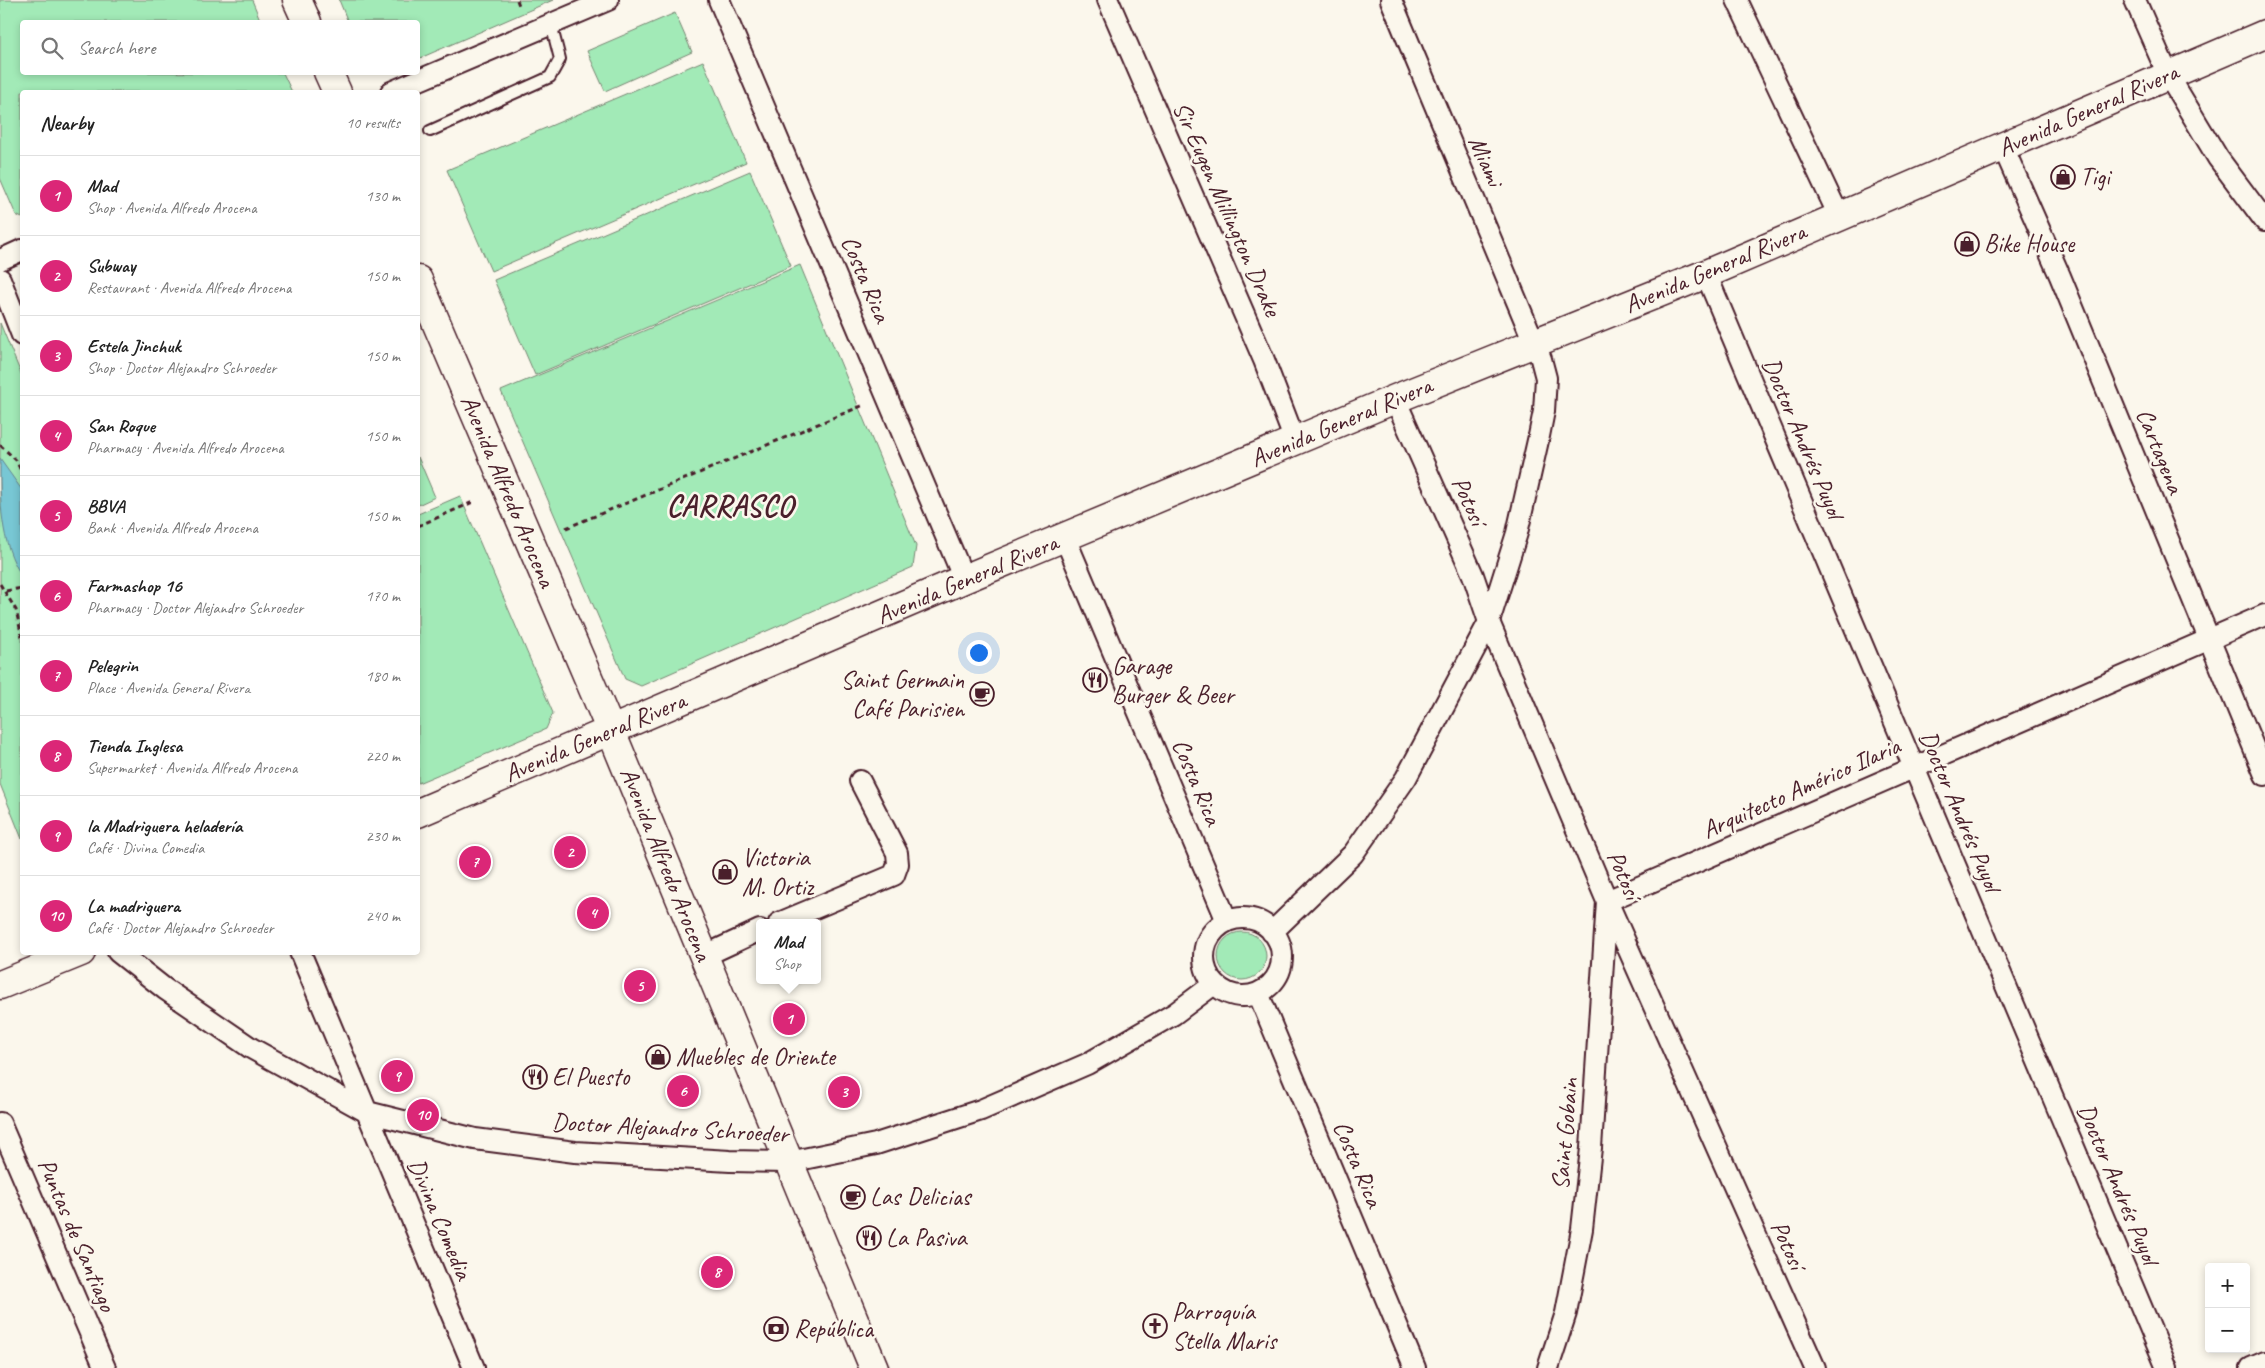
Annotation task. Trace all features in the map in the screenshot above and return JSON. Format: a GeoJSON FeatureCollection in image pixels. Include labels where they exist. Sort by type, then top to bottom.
{"type":"FeatureCollection","features":[{"type":"Feature","properties":{"kind":"main road"},"geometry":{"type":"LineString","coordinates":[[298,0],[306,20]]}},
{"type":"Feature","properties":{"kind":"main road","name":"Avenida General Rivera"},"geometry":{"type":"LineString","coordinates":[[420,812],[964,579],[1395,399],[1706,274],[2168,74],[2265,34]]}},
{"type":"Feature","properties":{"kind":"main road"},"geometry":{"type":"LineString","coordinates":[[329,75],[336,90]]}},
{"type":"Feature","properties":{"kind":"main road","name":"Avenida Alfredo Arocena"},"geometry":{"type":"LineString","coordinates":[[420,285],[611,731],[874,1368]]}},
{"type":"Feature","properties":{"kind":"main road"},"geometry":{"type":"LineString","coordinates":[[0,985],[74,955]]}},
{"type":"Feature","properties":{"kind":"street"},"geometry":{"type":"LineString","coordinates":[[396,90],[608,0]]}},
{"type":"Feature","properties":{"kind":"street","name":"Costa Rica"},"geometry":{"type":"LineString","coordinates":[[719,0],[964,579]]}},
{"type":"Feature","properties":{"kind":"street","name":"Sir Eugen Millington Drake"},"geometry":{"type":"LineString","coordinates":[[1108,0],[1264,360],[1296,441]]}},
{"type":"Feature","properties":{"kind":"street","name":"Miami"},"geometry":{"type":"LineString","coordinates":[[1391,0],[1444,131],[1499,255],[1534,342]]}},
{"type":"Feature","properties":{"kind":"street"},"geometry":{"type":"LineString","coordinates":[[1737,0],[1839,216]]}},
{"type":"Feature","properties":{"kind":"street"},"geometry":{"type":"LineString","coordinates":[[2135,0],[2168,74],[2218,158],[2265,221]]}},
{"type":"Feature","properties":{"kind":"street","name":"Cartagena"},"geometry":{"type":"LineString","coordinates":[[2003,147],[2060,276],[2265,775]]}},
{"type":"Feature","properties":{"kind":"street"},"geometry":{"type":"LineString","coordinates":[[0,260],[20,251]]}},
{"type":"Feature","properties":{"kind":"street","name":"Doctor Andrés Puyol"},"geometry":{"type":"LineString","coordinates":[[1706,274],[2167,1368]]}},
{"type":"Feature","properties":{"kind":"street"},"geometry":{"type":"LineString","coordinates":[[0,279],[20,330]]}},
{"type":"Feature","properties":{"kind":"street"},"geometry":{"type":"LineString","coordinates":[[1272,932],[1353,854],[1406,778],[1489,622],[1517,533],[1544,411],[1546,378],[1534,342]]}},
{"type":"Feature","properties":{"kind":"street","name":"Potosí"},"geometry":{"type":"LineString","coordinates":[[1395,399],[1473,575],[1489,622],[1607,901],[1815,1368]]}},
{"type":"Feature","properties":{"kind":"street","name":"Costa Rica"},"geometry":{"type":"LineString","coordinates":[[1065,538],[1228,921]]}},
{"type":"Feature","properties":{"kind":"street","name":"Arquitecto Américo Ilaria"},"geometry":{"type":"LineString","coordinates":[[1607,901],[2265,615]]}},
{"type":"Feature","properties":{"kind":"street"},"geometry":{"type":"LineString","coordinates":[[789,919],[894,875],[898,864],[897,853],[860,781]]}},
{"type":"Feature","properties":{"kind":"street","name":"Saint Gobain"},"geometry":{"type":"LineString","coordinates":[[1548,1368],[1566,1313],[1582,1229],[1592,1148],[1607,901]]}},
{"type":"Feature","properties":{"kind":"street"},"geometry":{"type":"LineString","coordinates":[[1244,918],[1252,919],[1266,926],[1272,932],[1281,948],[1281,966],[1272,982],[1258,993],[1239,996],[1230,994],[1214,984],[1204,965],[1206,944],[1214,930],[1228,921],[1244,918]]}},
{"type":"Feature","properties":{"kind":"street"},"geometry":{"type":"LineString","coordinates":[[704,956],[756,932]]}},
{"type":"Feature","properties":{"kind":"street","name":"Doctor Alejandro Schroeder"},"geometry":{"type":"LineString","coordinates":[[122,955],[165,989],[251,1048],[367,1112],[475,1139],[575,1152],[789,1162],[876,1144],[982,1110],[1087,1064],[1174,1014],[1214,984]]}},
{"type":"Feature","properties":{"kind":"street","name":"Divina Comedia"},"geometry":{"type":"LineString","coordinates":[[301,955],[474,1368]]}},
{"type":"Feature","properties":{"kind":"street","name":"Costa Rica"},"geometry":{"type":"LineString","coordinates":[[1258,993],[1415,1368]]}},
{"type":"Feature","properties":{"kind":"street","name":"Puntas de Santiago"},"geometry":{"type":"LineString","coordinates":[[0,1123],[105,1368]]}},
{"type":"Feature","properties":{"kind":"street"},"geometry":{"type":"LineString","coordinates":[[2251,1368],[2265,1362]]}},
{"type":"Feature","properties":{"kind":"lane"},"geometry":{"type":"LineString","coordinates":[[430,131],[550,77],[560,58],[551,24]]}},
{"type":"Feature","properties":{"kind":"path"},"geometry":{"type":"LineString","coordinates":[[517,0],[520,8]]}},
{"type":"Feature","properties":{"kind":"path"},"geometry":{"type":"LineString","coordinates":[[566,528],[864,405]]}},
{"type":"Feature","properties":{"kind":"path"},"geometry":{"type":"LineString","coordinates":[[0,445],[16,460],[20,469]]}},
{"type":"Feature","properties":{"kind":"path"},"geometry":{"type":"LineString","coordinates":[[420,525],[473,502]]}},
{"type":"Feature","properties":{"kind":"path"},"geometry":{"type":"LineString","coordinates":[[0,584],[6,590],[16,610],[20,628]]}},
{"type":"Feature","properties":{"kind":"path"},"geometry":{"type":"LineString","coordinates":[[6,590],[20,588]]}},
{"type":"Feature","properties":{"kind":"green space"},"geometry":{"type":"Polygon","coordinates":[[[0,0],[252,0],[260,20],[20,20],[20,75],[284,75],[291,90],[20,90],[20,217],[16,215],[0,178],[0,0]]]}},
{"type":"Feature","properties":{"kind":"green space"},"geometry":{"type":"Polygon","coordinates":[[[339,0],[553,0],[420,58],[420,20],[347,20],[339,0]]]}},
{"type":"Feature","properties":{"kind":"green space"},"geometry":{"type":"Polygon","coordinates":[[[675,13],[692,52],[605,91],[587,51],[675,13]]]}},
{"type":"Feature","properties":{"kind":"green space"},"geometry":{"type":"Polygon","coordinates":[[[703,61],[746,162],[491,271],[447,170],[703,61]]]}},
{"type":"Feature","properties":{"kind":"green space"},"geometry":{"type":"Polygon","coordinates":[[[750,171],[791,266],[535,375],[494,280],[750,171]]]}},
{"type":"Feature","properties":{"kind":"green space"},"geometry":{"type":"Polygon","coordinates":[[[800,265],[916,546],[913,567],[641,686],[625,679],[501,391],[800,265]]]}},
{"type":"Feature","properties":{"kind":"green space"},"geometry":{"type":"Polygon","coordinates":[[[0,323],[20,371],[20,834],[0,784],[0,323]]]}},
{"type":"Feature","properties":{"kind":"green space"},"geometry":{"type":"Polygon","coordinates":[[[420,462],[435,497],[420,504],[420,462]]]}},
{"type":"Feature","properties":{"kind":"green space"},"geometry":{"type":"Polygon","coordinates":[[[460,496],[553,713],[546,729],[420,782],[420,513],[460,496]]]}},
{"type":"Feature","properties":{"kind":"green space"},"geometry":{"type":"Polygon","coordinates":[[[1237,932],[1247,932],[1259,939],[1266,951],[1266,961],[1259,973],[1247,980],[1237,980],[1229,976],[1222,969],[1218,961],[1218,951],[1222,943],[1229,936],[1237,932]]]}},
{"type":"Feature","properties":{"kind":"water"},"geometry":{"type":"Polygon","coordinates":[[[0,459],[20,487],[20,572],[9,550],[5,535],[0,490],[0,459]]]}},
{"type":"Feature","properties":{"kind":"place","name":"Tigi"},"geometry":{"type":"Point","coordinates":[2063,177]}},
{"type":"Feature","properties":{"kind":"place","name":"Bike House"},"geometry":{"type":"Point","coordinates":[1967,244]}},
{"type":"Feature","properties":{"kind":"place","name":"Garage Burger & Beer"},"geometry":{"type":"Point","coordinates":[1095,680]}},
{"type":"Feature","properties":{"kind":"place","name":"Saint Germain Café Parisien"},"geometry":{"type":"Point","coordinates":[982,694]}},
{"type":"Feature","properties":{"kind":"place","name":"Subway"},"geometry":{"type":"Point","coordinates":[570,852]}},
{"type":"Feature","properties":{"kind":"place","name":"Pelegrin"},"geometry":{"type":"Point","coordinates":[475,862]}},
{"type":"Feature","properties":{"kind":"place","name":"Victoria M. Ortiz"},"geometry":{"type":"Point","coordinates":[725,872]}},
{"type":"Feature","properties":{"kind":"place","name":"San Roque"},"geometry":{"type":"Point","coordinates":[593,913]}},
{"type":"Feature","properties":{"kind":"place","name":"BBVA"},"geometry":{"type":"Point","coordinates":[640,986]}},
{"type":"Feature","properties":{"kind":"place","name":"Mad"},"geometry":{"type":"Point","coordinates":[789,1019]}},
{"type":"Feature","properties":{"kind":"place","name":"Muebles de Oriente"},"geometry":{"type":"Point","coordinates":[658,1057]}},
{"type":"Feature","properties":{"kind":"place","name":"la Madriguera heladería"},"geometry":{"type":"Point","coordinates":[397,1076]}},
{"type":"Feature","properties":{"kind":"place","name":"El Puesto"},"geometry":{"type":"Point","coordinates":[535,1077]}},
{"type":"Feature","properties":{"kind":"place","name":"Farmashop 16"},"geometry":{"type":"Point","coordinates":[683,1091]}},
{"type":"Feature","properties":{"kind":"place","name":"Estela Jinchuk"},"geometry":{"type":"Point","coordinates":[844,1092]}},
{"type":"Feature","properties":{"kind":"place","name":"La madriguera"},"geometry":{"type":"Point","coordinates":[423,1115]}},
{"type":"Feature","properties":{"kind":"place","name":"Las Delicias"},"geometry":{"type":"Point","coordinates":[853,1197]}},
{"type":"Feature","properties":{"kind":"place","name":"La Pasiva"},"geometry":{"type":"Point","coordinates":[869,1238]}},
{"type":"Feature","properties":{"kind":"place","name":"Tienda Inglesa"},"geometry":{"type":"Point","coordinates":[717,1272]}},
{"type":"Feature","properties":{"kind":"place","name":"Parroquía Stella Maris"},"geometry":{"type":"Point","coordinates":[1155,1326]}},
{"type":"Feature","properties":{"kind":"place","name":"República"},"geometry":{"type":"Point","coordinates":[776,1329]}},
{"type":"Feature","properties":{"kind":"district","name":"CARRASCO"},"geometry":{"type":"Point","coordinates":[730,506]}}]}
